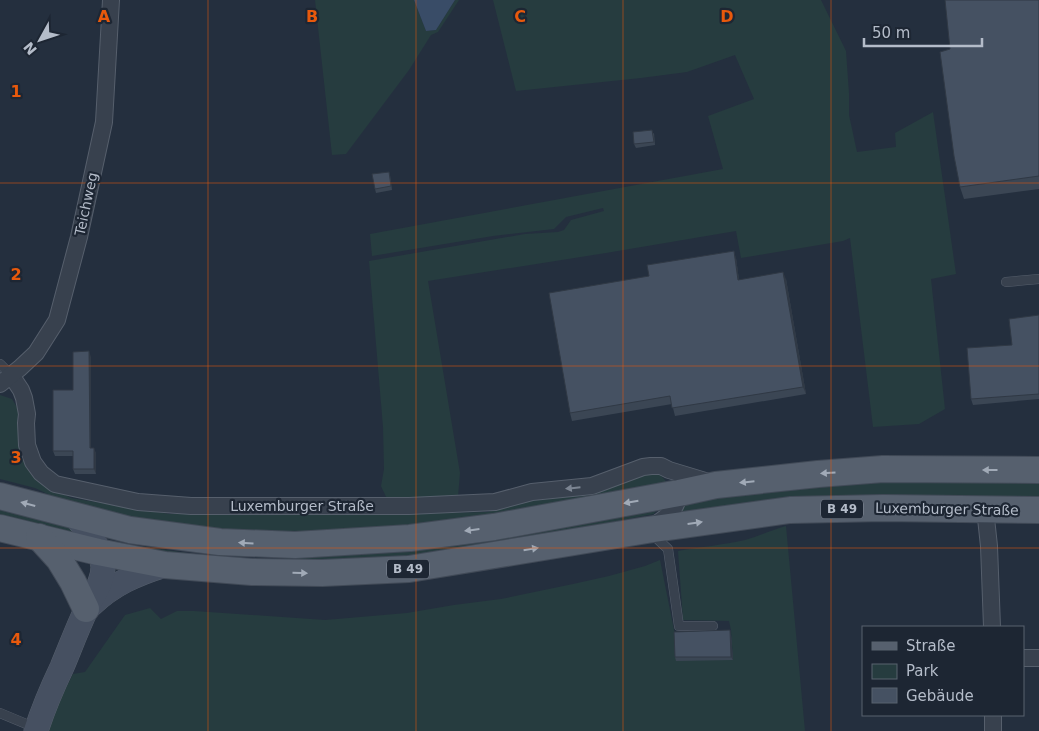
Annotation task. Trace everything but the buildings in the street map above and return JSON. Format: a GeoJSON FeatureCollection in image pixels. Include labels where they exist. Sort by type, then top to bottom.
{"type":"FeatureCollection","features":[{"type":"Feature","properties":{"kind":"main road","name":"Luxemburger Straße"},"geometry":{"type":"LineString","coordinates":[[0,496],[130,530],[220,542],[294,545],[410,538],[494,527],[674,482],[716,485],[883,469],[1039,470]]}},
{"type":"Feature","properties":{"kind":"main road","name":"Luxemburger Straße"},"geometry":{"type":"LineString","coordinates":[[0,528],[98,552],[165,565],[252,572],[322,573],[409,569],[647,530],[790,510],[883,508],[1039,510]]}},
{"type":"Feature","properties":{"kind":"main road"},"geometry":{"type":"LineString","coordinates":[[39,537],[59,559],[86,609]]}},
{"type":"Feature","properties":{"kind":"street","name":"Teichweg"},"geometry":{"type":"LineString","coordinates":[[4,374],[36,353],[57,320],[104,122],[111,0]]}},
{"type":"Feature","properties":{"kind":"street","name":"Luxemburger Straße"},"geometry":{"type":"LineString","coordinates":[[4,374],[20,390],[26,405],[26,445],[33,462],[41,473],[55,484],[138,502],[191,506],[409,506],[495,502],[532,492],[592,486],[643,467],[661,466],[674,482],[676,504],[672,512],[647,530]]}},
{"type":"Feature","properties":{"kind":"street"},"geometry":{"type":"LineString","coordinates":[[986,509],[992,626]]}},
{"type":"Feature","properties":{"kind":"street"},"geometry":{"type":"LineString","coordinates":[[76,517],[88,532],[98,552]]}},
{"type":"Feature","properties":{"kind":"street"},"geometry":{"type":"LineString","coordinates":[[86,609],[85,580],[89,564],[98,552],[130,530]]}},
{"type":"Feature","properties":{"kind":"street"},"geometry":{"type":"LineString","coordinates":[[36,730],[86,609],[105,592],[123,581],[140,572],[165,565]]}},
{"type":"Feature","properties":{"kind":"street"},"geometry":{"type":"LineString","coordinates":[[1024,658],[1039,658]]}},
{"type":"Feature","properties":{"kind":"street"},"geometry":{"type":"LineString","coordinates":[[993,716],[993,731]]}},
{"type":"Feature","properties":{"kind":"lane"},"geometry":{"type":"LineString","coordinates":[[1006,282],[1039,279]]}},
{"type":"Feature","properties":{"kind":"lane"},"geometry":{"type":"LineString","coordinates":[[647,530],[668,550],[679,626],[713,626]]}},
{"type":"Feature","properties":{"kind":"lane"},"geometry":{"type":"LineString","coordinates":[[0,713],[36,730]]}},
{"type":"Feature","properties":{"kind":"green space"},"geometry":{"type":"Polygon","coordinates":[[[315,0],[414,0],[426,31],[436,30],[455,0],[459,0],[438,32],[431,35],[409,70],[346,154],[332,155],[315,0]]]}},
{"type":"Feature","properties":{"kind":"green space"},"geometry":{"type":"Polygon","coordinates":[[[493,0],[821,0],[846,51],[849,115],[857,152],[896,147],[895,133],[933,112],[956,274],[931,279],[945,409],[919,424],[873,427],[850,238],[843,241],[741,258],[736,231],[428,281],[460,473],[458,497],[387,499],[381,486],[384,469],[383,427],[369,261],[525,234],[558,232],[564,230],[571,220],[604,211],[603,208],[566,217],[554,229],[493,236],[372,256],[370,234],[723,169],[708,116],[754,99],[735,55],[687,72],[516,91],[493,0]]]}},
{"type":"Feature","properties":{"kind":"green space"},"geometry":{"type":"Polygon","coordinates":[[[0,395],[12,399],[18,409],[20,453],[30,470],[43,484],[71,498],[169,514],[487,512],[523,502],[591,491],[645,474],[659,474],[668,486],[383,534],[184,529],[75,507],[35,488],[0,479],[0,395]]]}},
{"type":"Feature","properties":{"kind":"green space"},"geometry":{"type":"Polygon","coordinates":[[[1039,480],[1039,499],[674,519],[686,502],[845,481],[1039,480]]]}},
{"type":"Feature","properties":{"kind":"green space"},"geometry":{"type":"Polygon","coordinates":[[[0,505],[70,523],[81,535],[0,518],[0,505]]]}},
{"type":"Feature","properties":{"kind":"green space"},"geometry":{"type":"Polygon","coordinates":[[[656,510],[654,514],[591,526],[351,568],[131,551],[132,545],[208,556],[259,560],[298,558],[656,510]]]}},
{"type":"Feature","properties":{"kind":"green space"},"geometry":{"type":"Polygon","coordinates":[[[786,526],[805,731],[44,731],[73,674],[85,672],[125,615],[150,608],[161,619],[177,611],[325,620],[407,613],[501,599],[573,584],[609,576],[660,560],[675,635],[733,660],[729,621],[683,620],[678,551],[745,540],[786,526]]]}},
{"type":"Feature","properties":{"kind":"water"},"geometry":{"type":"Polygon","coordinates":[[[414,0],[455,0],[436,30],[426,31],[414,0]]]}}]}
